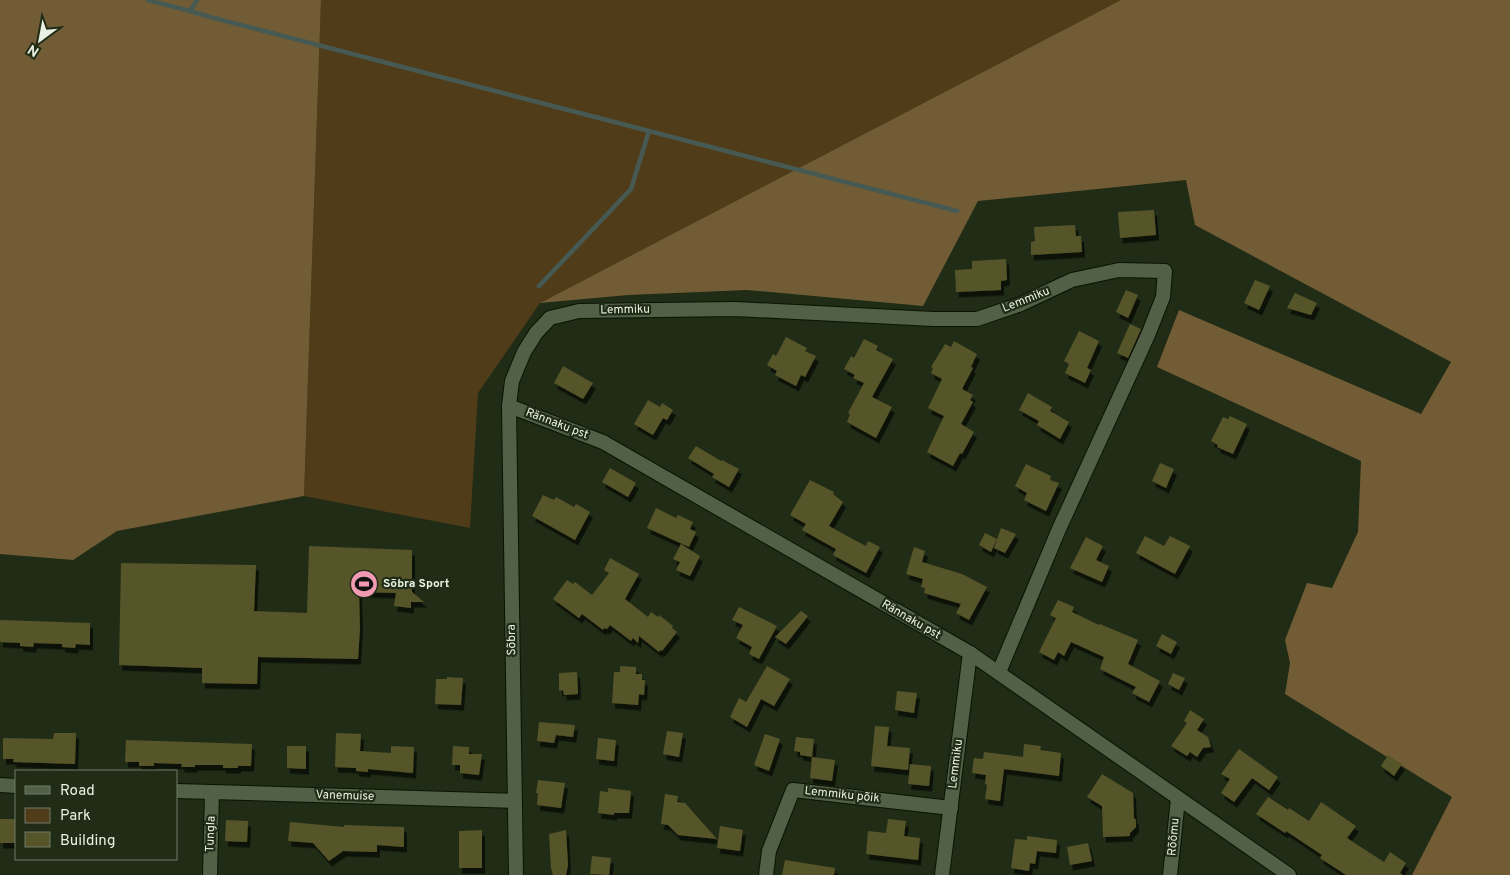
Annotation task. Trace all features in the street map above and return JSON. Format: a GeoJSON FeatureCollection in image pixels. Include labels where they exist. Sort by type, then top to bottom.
{"type":"FeatureCollection","features":[{"type":"Feature","properties":{"kind":"street","name":"Lemmiku"},"geometry":{"type":"LineString","coordinates":[[509,406],[512,381],[524,352],[536,333],[550,318],[579,311],[735,309],[933,319],[977,319],[1021,304],[1072,280],[1119,270],[1165,271],[1163,297],[1148,335],[1059,529],[999,672]]}},
{"type":"Feature","properties":{"kind":"street","name":"Rännaku pst"},"geometry":{"type":"LineString","coordinates":[[509,406],[603,442],[970,653],[1289,875]]}},
{"type":"Feature","properties":{"kind":"street","name":"Sõbra"},"geometry":{"type":"LineString","coordinates":[[509,406],[516,875]]}},
{"type":"Feature","properties":{"kind":"street","name":"Lemmiku"},"geometry":{"type":"LineString","coordinates":[[942,875],[970,653]]}},
{"type":"Feature","properties":{"kind":"street"},"geometry":{"type":"LineString","coordinates":[[0,785],[15,786]]}},
{"type":"Feature","properties":{"kind":"street","name":"Lemmiku põik"},"geometry":{"type":"LineString","coordinates":[[766,875],[769,851],[793,790],[951,808]]}},
{"type":"Feature","properties":{"kind":"street","name":"Vanemuise"},"geometry":{"type":"LineString","coordinates":[[178,791],[515,801]]}},
{"type":"Feature","properties":{"kind":"street","name":"Tungla"},"geometry":{"type":"LineString","coordinates":[[210,875],[212,792]]}},
{"type":"Feature","properties":{"kind":"street","name":"Rõõmu"},"geometry":{"type":"LineString","coordinates":[[1170,875],[1178,799]]}},
{"type":"Feature","properties":{"kind":"green space"},"geometry":{"type":"Polygon","coordinates":[[[321,0],[1121,0],[540,303],[478,393],[470,528],[304,496],[321,0]]]}},
{"type":"Feature","properties":{"kind":"shaded area"},"geometry":{"type":"Polygon","coordinates":[[[0,0],[321,0],[304,496],[117,531],[73,560],[0,554],[0,0]]]}},
{"type":"Feature","properties":{"kind":"shaded area"},"geometry":{"type":"Polygon","coordinates":[[[1121,0],[1510,0],[1510,875],[1412,875],[1452,797],[1285,694],[1290,663],[1285,640],[1307,583],[1332,588],[1358,532],[1361,461],[1157,367],[1179,310],[1421,414],[1451,362],[1195,225],[1186,180],[978,201],[923,306],[747,290],[628,295],[540,303],[1121,0]]]}},
{"type":"Feature","properties":{"kind":"building"},"geometry":{"type":"Polygon","coordinates":[[[1154,210],[1156,235],[1120,238],[1118,212],[1154,210]]]}},
{"type":"Feature","properties":{"kind":"building"},"geometry":{"type":"Polygon","coordinates":[[[1075,225],[1076,236],[1081,236],[1082,252],[1031,255],[1031,242],[1035,241],[1034,227],[1075,225]]]}},
{"type":"Feature","properties":{"kind":"building"},"geometry":{"type":"Polygon","coordinates":[[[1006,259],[1007,280],[1001,281],[1001,290],[956,292],[955,270],[972,269],[972,261],[1006,259]]]}},
{"type":"Feature","properties":{"kind":"building"},"geometry":{"type":"Polygon","coordinates":[[[1255,280],[1270,286],[1259,310],[1244,303],[1255,280]]]}},
{"type":"Feature","properties":{"kind":"building"},"geometry":{"type":"Polygon","coordinates":[[[1126,290],[1138,295],[1128,318],[1116,312],[1126,290]]]}},
{"type":"Feature","properties":{"kind":"building"},"geometry":{"type":"Polygon","coordinates":[[[1295,293],[1317,303],[1311,315],[1287,308],[1295,293]]]}},
{"type":"Feature","properties":{"kind":"building"},"geometry":{"type":"Polygon","coordinates":[[[1130,324],[1141,329],[1128,358],[1117,353],[1130,324]]]}},
{"type":"Feature","properties":{"kind":"building"},"geometry":{"type":"Polygon","coordinates":[[[1079,331],[1099,341],[1087,368],[1091,370],[1085,383],[1065,373],[1069,364],[1064,361],[1079,331]]]}},
{"type":"Feature","properties":{"kind":"building"},"geometry":{"type":"Polygon","coordinates":[[[786,337],[807,348],[805,351],[816,356],[805,377],[801,375],[796,386],[775,375],[777,371],[767,365],[773,354],[776,356],[786,337]]]}},
{"type":"Feature","properties":{"kind":"building"},"geometry":{"type":"Polygon","coordinates":[[[864,339],[878,346],[876,350],[893,359],[872,397],[892,407],[876,438],[847,422],[850,414],[848,413],[864,383],[853,378],[855,375],[844,369],[851,356],[854,358],[864,339]]]}},
{"type":"Feature","properties":{"kind":"building"},"geometry":{"type":"Polygon","coordinates":[[[954,341],[977,354],[971,367],[973,368],[962,389],[973,395],[970,400],[973,402],[961,424],[974,432],[953,466],[927,452],[944,416],[928,408],[942,379],[931,373],[933,368],[931,367],[945,344],[951,347],[954,341]]]}},
{"type":"Feature","properties":{"kind":"building"},"geometry":{"type":"Polygon","coordinates":[[[563,366],[593,383],[583,399],[554,383],[563,366]]]}},
{"type":"Feature","properties":{"kind":"building"},"geometry":{"type":"Polygon","coordinates":[[[1028,393],[1052,407],[1050,411],[1069,422],[1060,439],[1037,425],[1039,421],[1019,410],[1028,393]]]}},
{"type":"Feature","properties":{"kind":"building"},"geometry":{"type":"Polygon","coordinates":[[[648,400],[660,407],[662,403],[673,410],[667,420],[663,418],[653,435],[634,424],[648,400]]]}},
{"type":"Feature","properties":{"kind":"building"},"geometry":{"type":"Polygon","coordinates":[[[1230,416],[1247,424],[1233,454],[1217,447],[1218,445],[1211,441],[1223,417],[1228,419],[1230,416]]]}},
{"type":"Feature","properties":{"kind":"building"},"geometry":{"type":"Polygon","coordinates":[[[696,446],[739,469],[729,487],[712,477],[714,474],[688,458],[696,446]]]}},
{"type":"Feature","properties":{"kind":"building"},"geometry":{"type":"Polygon","coordinates":[[[1160,463],[1174,469],[1166,488],[1152,481],[1160,463]]]}},
{"type":"Feature","properties":{"kind":"building"},"geometry":{"type":"Polygon","coordinates":[[[1026,464],[1051,476],[1050,480],[1059,483],[1046,511],[1024,500],[1027,493],[1015,486],[1026,464]]]}},
{"type":"Feature","properties":{"kind":"building"},"geometry":{"type":"Polygon","coordinates":[[[610,468],[636,483],[628,497],[602,482],[610,468]]]}},
{"type":"Feature","properties":{"kind":"building"},"geometry":{"type":"Polygon","coordinates":[[[810,480],[834,492],[833,494],[843,502],[829,526],[866,546],[868,541],[880,547],[866,573],[833,555],[836,549],[802,530],[806,524],[790,515],[810,480]]]}},
{"type":"Feature","properties":{"kind":"building"},"geometry":{"type":"Polygon","coordinates":[[[543,495],[554,500],[556,497],[574,507],[576,504],[590,512],[575,540],[532,516],[543,495]]]}},
{"type":"Feature","properties":{"kind":"building"},"geometry":{"type":"Polygon","coordinates":[[[656,508],[676,518],[678,515],[693,522],[690,529],[696,532],[689,547],[647,528],[656,508]]]}},
{"type":"Feature","properties":{"kind":"building"},"geometry":{"type":"Polygon","coordinates":[[[1001,528],[1016,534],[1005,553],[994,548],[1001,528]]]}},
{"type":"Feature","properties":{"kind":"building"},"geometry":{"type":"Polygon","coordinates":[[[985,533],[997,539],[991,552],[979,545],[985,533]]]}},
{"type":"Feature","properties":{"kind":"building"},"geometry":{"type":"Polygon","coordinates":[[[1145,536],[1164,546],[1170,536],[1190,546],[1175,574],[1136,553],[1145,536]]]}},
{"type":"Feature","properties":{"kind":"building"},"geometry":{"type":"Polygon","coordinates":[[[1086,537],[1103,546],[1096,560],[1109,566],[1102,582],[1070,568],[1086,537]]]}},
{"type":"Feature","properties":{"kind":"building"},"geometry":{"type":"Polygon","coordinates":[[[681,544],[700,556],[690,576],[676,570],[680,562],[673,559],[681,544]]]}},
{"type":"Feature","properties":{"kind":"building"},"geometry":{"type":"Polygon","coordinates":[[[309,546],[412,550],[412,592],[424,602],[411,602],[411,608],[394,606],[396,593],[359,592],[360,628],[358,659],[258,657],[257,684],[202,683],[202,668],[119,665],[121,563],[256,565],[254,611],[307,613],[309,546]]]}},
{"type":"Feature","properties":{"kind":"building"},"geometry":{"type":"Polygon","coordinates":[[[914,547],[925,551],[922,562],[962,574],[987,587],[969,620],[956,613],[961,604],[924,593],[925,588],[921,587],[923,579],[906,574],[914,547]]]}},
{"type":"Feature","properties":{"kind":"building"},"geometry":{"type":"Polygon","coordinates":[[[610,558],[639,574],[625,599],[648,617],[651,612],[658,617],[659,615],[673,626],[672,628],[677,632],[662,651],[660,650],[659,652],[639,636],[638,643],[633,638],[631,641],[610,625],[607,629],[604,628],[603,630],[582,614],[579,618],[553,599],[567,580],[573,584],[575,582],[592,595],[609,573],[604,570],[610,558]]]}},
{"type":"Feature","properties":{"kind":"building"},"geometry":{"type":"Polygon","coordinates":[[[1058,600],[1074,607],[1072,612],[1138,640],[1128,664],[1160,681],[1149,702],[1132,693],[1136,687],[1100,669],[1104,657],[1071,642],[1064,656],[1058,652],[1054,660],[1039,652],[1056,618],[1050,615],[1058,600]]]}},
{"type":"Feature","properties":{"kind":"building"},"geometry":{"type":"Polygon","coordinates":[[[739,607],[777,626],[759,659],[749,654],[752,647],[736,638],[743,625],[732,620],[739,607]]]}},
{"type":"Feature","properties":{"kind":"building"},"geometry":{"type":"Polygon","coordinates":[[[801,611],[808,616],[786,644],[775,637],[801,611]]]}},
{"type":"Feature","properties":{"kind":"building"},"geometry":{"type":"Polygon","coordinates":[[[0,620],[90,623],[90,645],[76,644],[75,648],[62,647],[62,644],[34,643],[33,647],[20,646],[20,643],[0,642],[0,620]]]}},
{"type":"Feature","properties":{"kind":"building"},"geometry":{"type":"Polygon","coordinates":[[[1162,634],[1177,642],[1171,654],[1156,646],[1162,634]]]}},
{"type":"Feature","properties":{"kind":"building"},"geometry":{"type":"Polygon","coordinates":[[[620,666],[636,667],[636,674],[642,674],[642,680],[645,680],[644,695],[639,694],[638,705],[612,703],[614,672],[620,672],[620,666]]]}},
{"type":"Feature","properties":{"kind":"building"},"geometry":{"type":"Polygon","coordinates":[[[767,666],[790,679],[774,706],[761,699],[747,727],[730,717],[739,698],[746,702],[767,666]]]}},
{"type":"Feature","properties":{"kind":"building"},"geometry":{"type":"Polygon","coordinates":[[[577,672],[578,694],[564,695],[563,690],[559,691],[559,673],[577,672]]]}},
{"type":"Feature","properties":{"kind":"building"},"geometry":{"type":"Polygon","coordinates":[[[1173,673],[1185,678],[1179,690],[1168,684],[1173,673]]]}},
{"type":"Feature","properties":{"kind":"building"},"geometry":{"type":"Polygon","coordinates":[[[447,677],[463,678],[461,705],[435,704],[436,679],[447,679],[447,677]]]}},
{"type":"Feature","properties":{"kind":"building"},"geometry":{"type":"Polygon","coordinates":[[[897,691],[917,693],[914,713],[895,710],[897,691]]]}},
{"type":"Feature","properties":{"kind":"building"},"geometry":{"type":"Polygon","coordinates":[[[1190,710],[1204,719],[1197,730],[1208,737],[1211,747],[1203,748],[1197,757],[1190,752],[1187,756],[1171,746],[1187,723],[1184,721],[1190,710]]]}},
{"type":"Feature","properties":{"kind":"building"},"geometry":{"type":"Polygon","coordinates":[[[539,722],[575,725],[573,737],[556,735],[554,743],[537,741],[539,722]]]}},
{"type":"Feature","properties":{"kind":"building"},"geometry":{"type":"Polygon","coordinates":[[[875,726],[889,727],[887,746],[910,748],[908,770],[871,766],[875,726]]]}},
{"type":"Feature","properties":{"kind":"building"},"geometry":{"type":"Polygon","coordinates":[[[667,731],[683,733],[679,757],[663,754],[667,731]]]}},
{"type":"Feature","properties":{"kind":"building"},"geometry":{"type":"Polygon","coordinates":[[[54,733],[76,733],[75,764],[13,762],[14,759],[3,759],[3,738],[53,739],[54,733]]]}},
{"type":"Feature","properties":{"kind":"building"},"geometry":{"type":"Polygon","coordinates":[[[336,733],[361,734],[360,751],[391,753],[391,746],[414,747],[413,773],[368,769],[368,772],[356,771],[356,768],[335,767],[336,733]]]}},
{"type":"Feature","properties":{"kind":"building"},"geometry":{"type":"Polygon","coordinates":[[[765,734],[780,739],[769,771],[754,765],[765,734]]]}},
{"type":"Feature","properties":{"kind":"building"},"geometry":{"type":"Polygon","coordinates":[[[796,737],[814,739],[812,757],[800,755],[800,752],[794,751],[796,737]]]}},
{"type":"Feature","properties":{"kind":"building"},"geometry":{"type":"Polygon","coordinates":[[[598,738],[616,740],[614,761],[596,759],[598,738]]]}},
{"type":"Feature","properties":{"kind":"building"},"geometry":{"type":"Polygon","coordinates":[[[126,740],[252,744],[251,766],[238,766],[238,768],[223,768],[223,765],[181,767],[182,764],[154,763],[154,766],[139,766],[139,762],[125,762],[126,740]]]}},
{"type":"Feature","properties":{"kind":"building"},"geometry":{"type":"Polygon","coordinates":[[[1024,744],[1041,746],[1040,750],[1061,753],[1059,776],[1004,769],[1000,801],[985,799],[986,775],[972,773],[974,758],[983,759],[984,752],[1023,757],[1024,744]]]}},
{"type":"Feature","properties":{"kind":"building"},"geometry":{"type":"Polygon","coordinates":[[[287,746],[306,746],[306,769],[287,768],[287,746]]]}},
{"type":"Feature","properties":{"kind":"building"},"geometry":{"type":"Polygon","coordinates":[[[453,746],[469,747],[469,754],[482,754],[479,775],[460,773],[460,765],[452,765],[453,746]]]}},
{"type":"Feature","properties":{"kind":"building"},"geometry":{"type":"Polygon","coordinates":[[[1239,749],[1278,777],[1269,790],[1252,778],[1234,802],[1221,793],[1230,779],[1221,774],[1239,749]]]}},
{"type":"Feature","properties":{"kind":"building"},"geometry":{"type":"Polygon","coordinates":[[[1388,755],[1402,764],[1394,776],[1381,766],[1388,755]]]}},
{"type":"Feature","properties":{"kind":"building"},"geometry":{"type":"Polygon","coordinates":[[[812,757],[835,760],[832,781],[810,778],[812,757]]]}},
{"type":"Feature","properties":{"kind":"building"},"geometry":{"type":"Polygon","coordinates":[[[910,764],[931,766],[929,786],[908,784],[910,764]]]}},
{"type":"Feature","properties":{"kind":"building"},"geometry":{"type":"Polygon","coordinates":[[[1102,774],[1133,793],[1136,827],[1130,833],[1130,836],[1103,837],[1102,806],[1087,797],[1102,774]]]}},
{"type":"Feature","properties":{"kind":"building"},"geometry":{"type":"Polygon","coordinates":[[[538,780],[565,783],[561,808],[537,805],[538,780]]]}},
{"type":"Feature","properties":{"kind":"building"},"geometry":{"type":"Polygon","coordinates":[[[608,788],[631,791],[629,813],[614,813],[614,815],[598,813],[600,791],[608,792],[608,788]]]}},
{"type":"Feature","properties":{"kind":"building"},"geometry":{"type":"Polygon","coordinates":[[[665,794],[678,796],[677,802],[685,803],[717,839],[678,835],[668,825],[661,824],[665,794]]]}},
{"type":"Feature","properties":{"kind":"building"},"geometry":{"type":"Polygon","coordinates":[[[1268,797],[1309,821],[1321,802],[1356,826],[1347,838],[1384,862],[1390,852],[1406,863],[1400,873],[1403,875],[1346,875],[1320,858],[1322,855],[1256,814],[1268,797]]]}},
{"type":"Feature","properties":{"kind":"building"},"geometry":{"type":"Polygon","coordinates":[[[0,819],[15,819],[15,843],[0,843],[0,819]]]}},
{"type":"Feature","properties":{"kind":"building"},"geometry":{"type":"Polygon","coordinates":[[[888,819],[906,821],[904,836],[920,838],[918,860],[866,854],[868,831],[886,833],[888,819]]]}},
{"type":"Feature","properties":{"kind":"building"},"geometry":{"type":"Polygon","coordinates":[[[226,820],[248,821],[247,842],[225,841],[226,820]]]}},
{"type":"Feature","properties":{"kind":"building"},"geometry":{"type":"Polygon","coordinates":[[[290,822],[344,827],[344,825],[404,827],[404,847],[377,845],[377,852],[343,851],[329,861],[313,843],[288,841],[290,822]]]}},
{"type":"Feature","properties":{"kind":"building"},"geometry":{"type":"Polygon","coordinates":[[[720,826],[743,830],[740,851],[717,848],[720,826]]]}},
{"type":"Feature","properties":{"kind":"building"},"geometry":{"type":"Polygon","coordinates":[[[482,830],[482,868],[459,868],[459,831],[482,830]]]}},
{"type":"Feature","properties":{"kind":"building"},"geometry":{"type":"Polygon","coordinates":[[[566,830],[568,865],[566,875],[553,875],[549,834],[566,830]]]}},
{"type":"Feature","properties":{"kind":"building"},"geometry":{"type":"Polygon","coordinates":[[[1027,836],[1057,840],[1056,853],[1037,851],[1035,864],[1030,863],[1029,871],[1011,868],[1015,839],[1027,840],[1027,836]]]}},
{"type":"Feature","properties":{"kind":"building"},"geometry":{"type":"Polygon","coordinates":[[[1088,843],[1092,861],[1070,865],[1067,847],[1088,843]]]}},
{"type":"Feature","properties":{"kind":"building"},"geometry":{"type":"Polygon","coordinates":[[[592,856],[611,858],[609,875],[590,874],[592,856]]]}},
{"type":"Feature","properties":{"kind":"building"},"geometry":{"type":"Polygon","coordinates":[[[785,860],[835,868],[834,875],[782,875],[785,860]]]}},
{"type":"Feature","properties":{"kind":"waterway"},"geometry":{"type":"LineString","coordinates":[[148,0],[190,11],[197,0]]}},
{"type":"Feature","properties":{"kind":"waterway"},"geometry":{"type":"LineString","coordinates":[[190,11],[210,17]]}},
{"type":"Feature","properties":{"kind":"waterway"},"geometry":{"type":"LineString","coordinates":[[214,18],[957,211]]}},
{"type":"Feature","properties":{"kind":"waterway"},"geometry":{"type":"LineString","coordinates":[[539,286],[631,189],[649,131]]}},
{"type":"Feature","properties":{"kind":"place","name":"Sõbra Sport"},"geometry":{"type":"Point","coordinates":[364,584]}}]}
